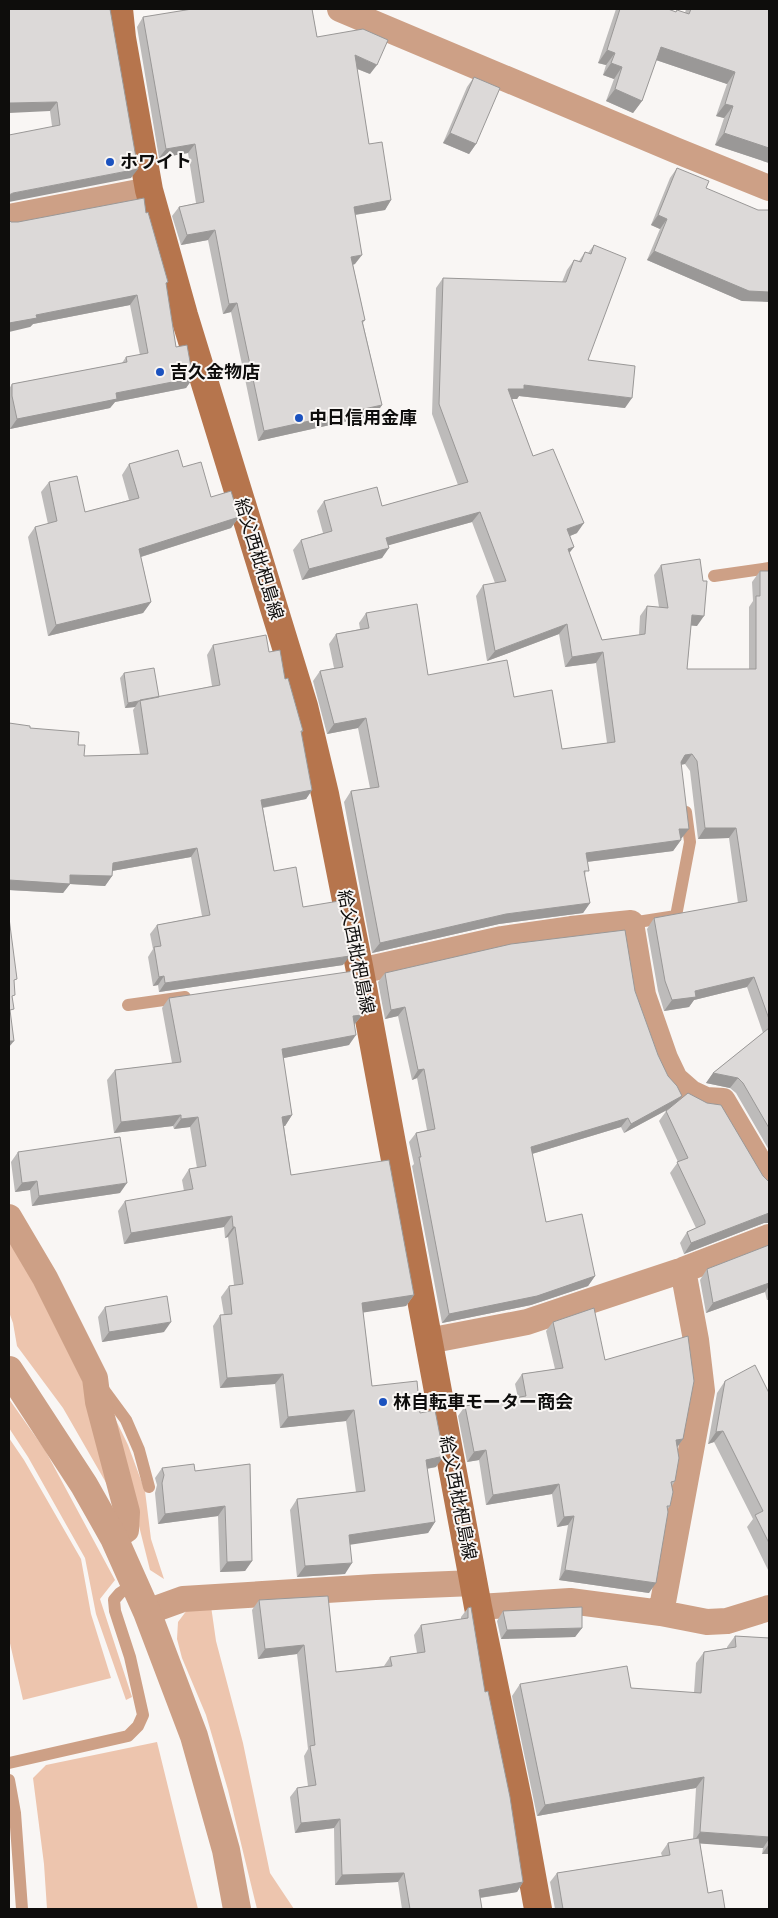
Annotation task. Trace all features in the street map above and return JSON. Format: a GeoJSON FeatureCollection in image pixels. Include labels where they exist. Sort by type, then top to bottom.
{"type":"FeatureCollection","features":[{"type":"Feature","properties":{"kind":"main road","name":"給父西枇杷島線"},"geometry":{"type":"LineString","coordinates":[[119,9],[122,38],[149,190],[184,315],[304,706],[336,846],[355,972],[538,1909]]}},
{"type":"Feature","properties":{"kind":"street"},"geometry":{"type":"LineString","coordinates":[[340,9],[769,188]]}},
{"type":"Feature","properties":{"kind":"street"},"geometry":{"type":"LineString","coordinates":[[9,217],[149,190]]}},
{"type":"Feature","properties":{"kind":"street"},"geometry":{"type":"LineString","coordinates":[[355,972],[502,938],[571,928],[631,923],[642,995],[665,1058],[675,1079],[691,1093],[706,1100],[723,1101],[769,1179]]}},
{"type":"Feature","properties":{"kind":"street"},"geometry":{"type":"LineString","coordinates":[[9,1217],[45,1278],[95,1378],[98,1402],[127,1512],[126,1530],[114,1538]]}},
{"type":"Feature","properties":{"kind":"street"},"geometry":{"type":"LineString","coordinates":[[428,1341],[527,1322],[683,1270],[769,1237]]}},
{"type":"Feature","properties":{"kind":"street"},"geometry":{"type":"LineString","coordinates":[[661,1613],[702,1391],[696,1340],[683,1270]]}},
{"type":"Feature","properties":{"kind":"street"},"geometry":{"type":"LineString","coordinates":[[9,1370],[84,1485],[114,1538],[147,1612],[194,1736],[226,1850],[237,1909]]}},
{"type":"Feature","properties":{"kind":"street"},"geometry":{"type":"LineString","coordinates":[[147,1612],[183,1599],[375,1587],[570,1600],[708,1622],[727,1621],[769,1608]]}},
{"type":"Feature","properties":{"kind":"lane"},"geometry":{"type":"LineString","coordinates":[[714,576],[769,568]]}},
{"type":"Feature","properties":{"kind":"lane"},"geometry":{"type":"LineString","coordinates":[[631,923],[676,916],[690,842],[685,798]]}},
{"type":"Feature","properties":{"kind":"lane"},"geometry":{"type":"LineString","coordinates":[[128,1005],[196,995]]}},
{"type":"Feature","properties":{"kind":"lane"},"geometry":{"type":"LineString","coordinates":[[95,1378],[126,1420],[139,1450],[149,1487]]}},
{"type":"Feature","properties":{"kind":"lane"},"geometry":{"type":"LineString","coordinates":[[9,1763],[128,1736],[138,1726],[143,1714],[130,1657],[115,1611],[114,1600],[120,1593],[134,1584]]}},
{"type":"Feature","properties":{"kind":"lane"},"geometry":{"type":"LineString","coordinates":[[9,1780],[15,1813],[14,1851],[22,1909]]}},
{"type":"Feature","properties":{"kind":"shaded area"},"geometry":{"type":"Polygon","coordinates":[[[9,1231],[94,1399],[116,1500],[63,1408],[17,1346],[9,1312],[9,1231]]]}},
{"type":"Feature","properties":{"kind":"shaded area"},"geometry":{"type":"Polygon","coordinates":[[[9,1399],[45,1450],[115,1580],[100,1599],[132,1697],[126,1700],[96,1614],[85,1558],[28,1457],[9,1428],[9,1399]]]}},
{"type":"Feature","properties":{"kind":"shaded area"},"geometry":{"type":"Polygon","coordinates":[[[109,1406],[128,1445],[145,1491],[151,1539],[164,1579],[150,1570],[109,1406]]]}},
{"type":"Feature","properties":{"kind":"shaded area"},"geometry":{"type":"Polygon","coordinates":[[[9,1438],[24,1460],[81,1559],[91,1614],[111,1678],[23,1700],[9,1639],[9,1438]]]}},
{"type":"Feature","properties":{"kind":"shaded area"},"geometry":{"type":"Polygon","coordinates":[[[211,1606],[216,1641],[243,1743],[270,1873],[294,1909],[257,1909],[228,1790],[206,1715],[182,1658],[177,1639],[178,1622],[187,1610],[211,1606]]]}},
{"type":"Feature","properties":{"kind":"shaded area"},"geometry":{"type":"Polygon","coordinates":[[[157,1742],[198,1909],[47,1909],[44,1864],[33,1778],[46,1765],[157,1742]]]}},
{"type":"Feature","properties":{"kind":"building"},"geometry":{"type":"Polygon","coordinates":[[[9,9],[110,9],[138,169],[9,195],[9,135],[60,125],[57,102],[9,103],[9,9]]]}},
{"type":"Feature","properties":{"kind":"building"},"geometry":{"type":"Polygon","coordinates":[[[192,9],[312,9],[317,37],[363,29],[388,40],[377,65],[355,55],[369,144],[382,142],[391,200],[354,207],[362,255],[351,257],[365,320],[362,321],[382,405],[264,431],[237,303],[229,304],[215,230],[187,235],[179,207],[204,202],[195,144],[166,149],[143,17],[192,9]]]}},
{"type":"Feature","properties":{"kind":"building"},"geometry":{"type":"Polygon","coordinates":[[[620,9],[668,9],[689,14],[691,9],[769,9],[769,148],[724,133],[733,106],[725,104],[735,72],[661,47],[642,101],[615,89],[622,67],[611,63],[615,53],[607,50],[620,9]]]}},
{"type":"Feature","properties":{"kind":"building"},"geometry":{"type":"Polygon","coordinates":[[[474,77],[500,88],[476,144],[450,133],[474,77]]]}},
{"type":"Feature","properties":{"kind":"building"},"geometry":{"type":"Polygon","coordinates":[[[677,168],[709,181],[706,188],[758,210],[769,210],[769,292],[749,291],[654,251],[667,219],[658,215],[677,168]]]}},
{"type":"Feature","properties":{"kind":"building"},"geometry":{"type":"Polygon","coordinates":[[[144,198],[146,213],[148,212],[168,282],[166,283],[176,347],[187,345],[193,378],[116,393],[117,399],[17,419],[12,396],[12,384],[127,362],[126,357],[148,353],[137,295],[36,315],[37,318],[9,323],[9,220],[11,222],[18,222],[144,198]]]}},
{"type":"Feature","properties":{"kind":"building"},"geometry":{"type":"Polygon","coordinates":[[[594,245],[626,258],[588,360],[635,366],[632,398],[524,385],[524,389],[508,389],[533,456],[553,449],[584,523],[567,529],[574,547],[568,549],[602,640],[645,634],[647,606],[668,608],[661,565],[700,559],[703,581],[707,581],[704,616],[692,615],[687,669],[756,669],[756,596],[760,596],[760,571],[769,571],[769,1019],[754,977],[695,991],[696,997],[672,1000],[665,981],[654,918],[747,901],[736,828],[705,828],[697,761],[692,754],[685,755],[681,762],[689,829],[679,829],[681,840],[586,853],[589,871],[584,871],[590,903],[506,914],[380,943],[351,791],[379,787],[366,718],[334,724],[320,671],[343,667],[336,634],[369,628],[366,613],[417,604],[428,675],[507,660],[514,697],[552,690],[562,749],[615,742],[603,652],[572,657],[567,624],[495,651],[483,585],[506,581],[480,512],[386,538],[389,548],[309,569],[301,540],[332,531],[324,501],[377,487],[382,506],[468,482],[439,404],[443,278],[566,282],[574,260],[581,262],[585,252],[591,254],[594,245]]]}},
{"type":"Feature","properties":{"kind":"building"},"geometry":{"type":"Polygon","coordinates":[[[178,450],[183,467],[201,462],[211,497],[231,491],[239,517],[139,549],[151,602],[56,625],[35,527],[57,521],[49,482],[77,476],[85,512],[139,498],[129,464],[178,450]]]}},
{"type":"Feature","properties":{"kind":"building"},"geometry":{"type":"Polygon","coordinates":[[[266,635],[269,652],[280,650],[285,679],[288,678],[303,731],[301,731],[312,790],[261,800],[274,871],[296,867],[303,907],[339,901],[350,956],[165,983],[164,976],[159,977],[154,947],[161,946],[157,925],[210,915],[197,848],[113,863],[112,876],[70,875],[70,884],[9,880],[9,723],[30,726],[30,728],[79,732],[78,745],[85,745],[84,756],[148,754],[140,700],[220,685],[213,645],[266,635]]]}},
{"type":"Feature","properties":{"kind":"building"},"geometry":{"type":"Polygon","coordinates":[[[154,668],[159,697],[128,703],[124,673],[154,668]]]}},
{"type":"Feature","properties":{"kind":"building"},"geometry":{"type":"Polygon","coordinates":[[[9,918],[17,979],[14,980],[15,995],[12,996],[14,1009],[10,1010],[14,1041],[9,1041],[9,918]]]}},
{"type":"Feature","properties":{"kind":"building"},"geometry":{"type":"Polygon","coordinates":[[[625,930],[635,991],[658,1055],[668,1076],[677,1086],[682,1096],[631,1124],[628,1118],[531,1147],[546,1222],[582,1214],[595,1276],[537,1296],[449,1314],[416,1133],[435,1129],[424,1069],[418,1070],[405,1007],[391,1010],[385,973],[511,944],[625,930]]]}},
{"type":"Feature","properties":{"kind":"building"},"geometry":{"type":"Polygon","coordinates":[[[354,971],[362,1015],[353,1016],[356,1035],[282,1049],[292,1115],[282,1117],[291,1175],[389,1160],[414,1295],[362,1303],[372,1386],[417,1381],[420,1413],[435,1410],[444,1456],[426,1460],[435,1522],[349,1535],[352,1563],[305,1566],[297,1499],[365,1491],[354,1410],[288,1417],[283,1374],[227,1378],[220,1315],[232,1314],[229,1286],[243,1284],[232,1216],[131,1233],[125,1201],[193,1189],[189,1169],[206,1166],[198,1117],[181,1119],[181,1115],[121,1122],[115,1070],[181,1062],[169,998],[354,971]]]}},
{"type":"Feature","properties":{"kind":"building"},"geometry":{"type":"Polygon","coordinates":[[[769,1028],[769,1128],[743,1083],[738,1078],[713,1073],[769,1028]]]}},
{"type":"Feature","properties":{"kind":"building"},"geometry":{"type":"Polygon","coordinates":[[[688,1093],[707,1103],[721,1105],[763,1176],[769,1182],[769,1213],[691,1243],[687,1232],[705,1224],[705,1221],[677,1162],[688,1158],[666,1111],[688,1093]]]}},
{"type":"Feature","properties":{"kind":"building"},"geometry":{"type":"Polygon","coordinates":[[[120,1137],[127,1183],[39,1196],[37,1181],[22,1183],[18,1152],[120,1137]]]}},
{"type":"Feature","properties":{"kind":"building"},"geometry":{"type":"Polygon","coordinates":[[[769,1245],[769,1283],[713,1303],[707,1269],[769,1245]]]}},
{"type":"Feature","properties":{"kind":"building"},"geometry":{"type":"Polygon","coordinates":[[[167,1296],[171,1322],[109,1332],[105,1307],[167,1296]]]}},
{"type":"Feature","properties":{"kind":"building"},"geometry":{"type":"Polygon","coordinates":[[[594,1308],[605,1360],[688,1336],[694,1381],[683,1439],[676,1440],[679,1458],[675,1481],[671,1482],[673,1492],[670,1506],[667,1506],[668,1512],[656,1583],[565,1570],[574,1516],[564,1517],[559,1484],[493,1495],[486,1450],[474,1452],[465,1406],[526,1396],[522,1374],[563,1368],[553,1322],[594,1308]]]}},
{"type":"Feature","properties":{"kind":"building"},"geometry":{"type":"Polygon","coordinates":[[[755,1365],[769,1393],[769,1543],[755,1515],[763,1511],[723,1431],[716,1432],[725,1381],[755,1365]]]}},
{"type":"Feature","properties":{"kind":"building"},"geometry":{"type":"Polygon","coordinates":[[[194,1464],[195,1471],[250,1464],[252,1561],[227,1562],[225,1506],[165,1514],[162,1483],[164,1475],[162,1468],[194,1464]]]}},
{"type":"Feature","properties":{"kind":"building"},"geometry":{"type":"Polygon","coordinates":[[[328,1596],[336,1672],[392,1666],[390,1657],[425,1652],[421,1625],[468,1618],[468,1608],[471,1607],[485,1692],[488,1691],[510,1797],[523,1882],[479,1890],[482,1909],[410,1909],[404,1873],[342,1875],[340,1819],[301,1823],[297,1788],[316,1785],[310,1746],[315,1745],[304,1645],[265,1649],[259,1600],[328,1596]]]}},
{"type":"Feature","properties":{"kind":"building"},"geometry":{"type":"Polygon","coordinates":[[[582,1607],[582,1628],[507,1630],[503,1611],[582,1607]]]}},
{"type":"Feature","properties":{"kind":"building"},"geometry":{"type":"Polygon","coordinates":[[[735,1636],[769,1638],[769,1837],[700,1832],[704,1777],[545,1805],[520,1684],[627,1666],[631,1688],[701,1693],[704,1652],[736,1647],[735,1636]]]}},
{"type":"Feature","properties":{"kind":"building"},"geometry":{"type":"Polygon","coordinates":[[[699,1838],[708,1893],[722,1890],[725,1909],[563,1909],[557,1873],[670,1855],[668,1843],[699,1838]]]}},
{"type":"Feature","properties":{"kind":"place","name":"ホワイト"},"geometry":{"type":"Point","coordinates":[110,162]}},
{"type":"Feature","properties":{"kind":"place","name":"吉久金物店"},"geometry":{"type":"Point","coordinates":[160,372]}},
{"type":"Feature","properties":{"kind":"place","name":"中日信用金庫"},"geometry":{"type":"Point","coordinates":[299,418]}},
{"type":"Feature","properties":{"kind":"place","name":"林自転車モーター商会"},"geometry":{"type":"Point","coordinates":[383,1402]}}]}
